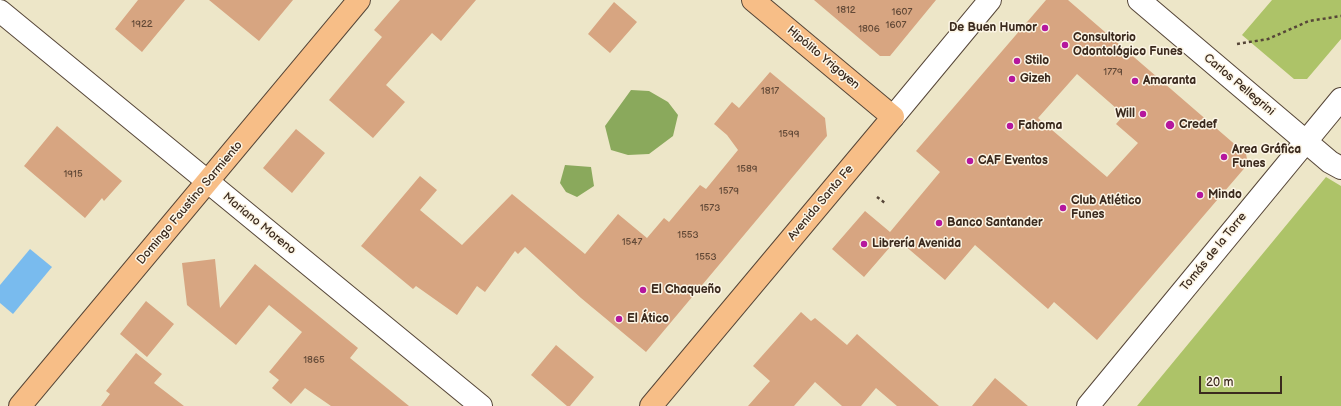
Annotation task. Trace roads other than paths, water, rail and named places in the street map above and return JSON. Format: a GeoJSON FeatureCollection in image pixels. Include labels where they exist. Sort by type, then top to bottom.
{"type":"FeatureCollection","features":[{"type":"Feature","properties":{"kind":"main road","name":"Domingo Faustino Sarmiento"},"geometry":{"type":"LineString","coordinates":[[20,406],[359,0]]}},
{"type":"Feature","properties":{"kind":"main road","name":"Hipólito Yrigoyen"},"geometry":{"type":"LineString","coordinates":[[753,0],[894,117]]}},
{"type":"Feature","properties":{"kind":"main road","name":"Avenida Santa Fe"},"geometry":{"type":"LineString","coordinates":[[651,406],[894,117]]}},
{"type":"Feature","properties":{"kind":"street","name":"Avenida Santa Fe"},"geometry":{"type":"LineString","coordinates":[[894,117],[990,0]]}},
{"type":"Feature","properties":{"kind":"street","name":"Carlos Pellegrini"},"geometry":{"type":"LineString","coordinates":[[1139,0],[1330,162],[1341,168]]}},
{"type":"Feature","properties":{"kind":"street","name":"Mariano Moreno"},"geometry":{"type":"LineString","coordinates":[[0,11],[481,406]]}},
{"type":"Feature","properties":{"kind":"street","name":"Tomás de la Torre"},"geometry":{"type":"LineString","coordinates":[[1088,406],[1305,140],[1341,99]]}},
{"type":"Feature","properties":{"kind":"water"},"geometry":{"type":"Polygon","coordinates":[[[30,249],[52,267],[13,314],[0,303],[0,285],[30,249]]]}},
{"type":"Feature","properties":{"kind":"place","name":"De Buen Humor"},"geometry":{"type":"Point","coordinates":[1045,28]}},
{"type":"Feature","properties":{"kind":"place","name":"Consultorio Odontológico Funes"},"geometry":{"type":"Point","coordinates":[1065,45]}},
{"type":"Feature","properties":{"kind":"place","name":"Stilo"},"geometry":{"type":"Point","coordinates":[1017,61]}},
{"type":"Feature","properties":{"kind":"place","name":"Gizeh"},"geometry":{"type":"Point","coordinates":[1012,79]}},
{"type":"Feature","properties":{"kind":"place","name":"Amaranta"},"geometry":{"type":"Point","coordinates":[1135,81]}},
{"type":"Feature","properties":{"kind":"place","name":"Will"},"geometry":{"type":"Point","coordinates":[1143,114]}},
{"type":"Feature","properties":{"kind":"place","name":"Credef"},"geometry":{"type":"Point","coordinates":[1170,125]}},
{"type":"Feature","properties":{"kind":"place","name":"Fahoma"},"geometry":{"type":"Point","coordinates":[1010,126]}},
{"type":"Feature","properties":{"kind":"place","name":"Area Gráfica Funes"},"geometry":{"type":"Point","coordinates":[1224,157]}},
{"type":"Feature","properties":{"kind":"place","name":"CAF Eventos"},"geometry":{"type":"Point","coordinates":[970,161]}},
{"type":"Feature","properties":{"kind":"place","name":"Mindo"},"geometry":{"type":"Point","coordinates":[1200,195]}},
{"type":"Feature","properties":{"kind":"place","name":"Club Atlético Funes"},"geometry":{"type":"Point","coordinates":[1063,208]}},
{"type":"Feature","properties":{"kind":"place","name":"Banco Santander"},"geometry":{"type":"Point","coordinates":[939,223]}},
{"type":"Feature","properties":{"kind":"place","name":"Librería Avenida"},"geometry":{"type":"Point","coordinates":[864,244]}},
{"type":"Feature","properties":{"kind":"place","name":"El Chaqueño"},"geometry":{"type":"Point","coordinates":[643,290]}},
{"type":"Feature","properties":{"kind":"place","name":"El Ático"},"geometry":{"type":"Point","coordinates":[619,319]}}]}
